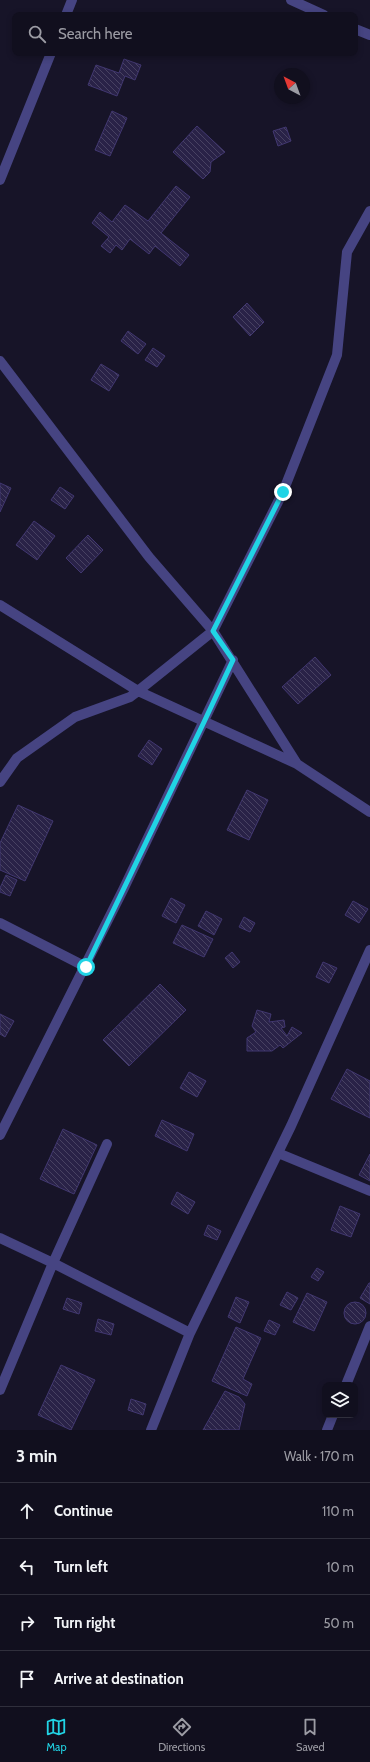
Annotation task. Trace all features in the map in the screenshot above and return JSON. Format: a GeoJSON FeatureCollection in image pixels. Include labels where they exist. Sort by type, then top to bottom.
{"type":"FeatureCollection","features":[{"type":"Feature","properties":{"kind":"street"},"geometry":{"type":"LineString","coordinates":[[67,12],[72,0]]}},
{"type":"Feature","properties":{"kind":"street"},"geometry":{"type":"LineString","coordinates":[[290,0],[317,12]]}},
{"type":"Feature","properties":{"kind":"street"},"geometry":{"type":"LineString","coordinates":[[358,30],[370,35]]}},
{"type":"Feature","properties":{"kind":"street"},"geometry":{"type":"LineString","coordinates":[[0,180],[50,56]]}},
{"type":"Feature","properties":{"kind":"street"},"geometry":{"type":"LineString","coordinates":[[0,782],[17,758],[75,717],[130,697],[138,692],[213,631],[283,492],[338,356],[347,252],[370,211]]}},
{"type":"Feature","properties":{"kind":"street"},"geometry":{"type":"LineString","coordinates":[[0,361],[149,557],[213,631],[233,660],[297,764]]}},
{"type":"Feature","properties":{"kind":"street"},"geometry":{"type":"LineString","coordinates":[[0,605],[138,692],[297,764],[370,812]]}},
{"type":"Feature","properties":{"kind":"street"},"geometry":{"type":"LineString","coordinates":[[0,1135],[86,967],[233,660]]}},
{"type":"Feature","properties":{"kind":"street"},"geometry":{"type":"LineString","coordinates":[[0,923],[86,967]]}},
{"type":"Feature","properties":{"kind":"street"},"geometry":{"type":"LineString","coordinates":[[151,1430],[190,1333],[278,1153],[370,950]]}},
{"type":"Feature","properties":{"kind":"street"},"geometry":{"type":"LineString","coordinates":[[0,1390],[53,1263],[107,1144]]}},
{"type":"Feature","properties":{"kind":"street"},"geometry":{"type":"LineString","coordinates":[[278,1153],[370,1191]]}},
{"type":"Feature","properties":{"kind":"street"},"geometry":{"type":"LineString","coordinates":[[0,1238],[53,1263],[190,1333]]}},
{"type":"Feature","properties":{"kind":"street"},"geometry":{"type":"LineString","coordinates":[[347,1382],[370,1326]]}},
{"type":"Feature","properties":{"kind":"street"},"geometry":{"type":"LineString","coordinates":[[327,1430],[332,1418]]}},
{"type":"Feature","properties":{"kind":"building"},"geometry":{"type":"Polygon","coordinates":[[[124,59],[141,65],[135,80],[125,76],[117,96],[88,85],[96,65],[119,73],[124,59]]]}},
{"type":"Feature","properties":{"kind":"building"},"geometry":{"type":"Polygon","coordinates":[[[112,111],[127,118],[110,156],[95,150],[112,111]]]}},
{"type":"Feature","properties":{"kind":"building"},"geometry":{"type":"Polygon","coordinates":[[[197,126],[225,152],[211,162],[210,172],[203,179],[173,152],[197,126]]]}},
{"type":"Feature","properties":{"kind":"building"},"geometry":{"type":"Polygon","coordinates":[[[286,127],[291,141],[278,146],[273,131],[286,127]]]}},
{"type":"Feature","properties":{"kind":"building"},"geometry":{"type":"Polygon","coordinates":[[[176,186],[190,197],[161,233],[189,255],[180,266],[155,246],[149,254],[130,239],[122,250],[116,245],[110,253],[101,246],[109,237],[92,223],[100,212],[112,222],[125,205],[148,221],[176,186]]]}},
{"type":"Feature","properties":{"kind":"building"},"geometry":{"type":"Polygon","coordinates":[[[247,303],[264,322],[250,336],[233,317],[247,303]]]}},
{"type":"Feature","properties":{"kind":"building"},"geometry":{"type":"Polygon","coordinates":[[[128,331],[146,344],[138,354],[121,341],[128,331]]]}},
{"type":"Feature","properties":{"kind":"building"},"geometry":{"type":"Polygon","coordinates":[[[153,348],[165,356],[157,367],[145,360],[153,348]]]}},
{"type":"Feature","properties":{"kind":"building"},"geometry":{"type":"Polygon","coordinates":[[[101,364],[119,375],[109,391],[91,380],[101,364]]]}},
{"type":"Feature","properties":{"kind":"building"},"geometry":{"type":"Polygon","coordinates":[[[0,483],[11,488],[0,512],[0,483]]]}},
{"type":"Feature","properties":{"kind":"building"},"geometry":{"type":"Polygon","coordinates":[[[60,487],[74,496],[65,509],[51,500],[60,487]]]}},
{"type":"Feature","properties":{"kind":"building"},"geometry":{"type":"Polygon","coordinates":[[[34,521],[55,536],[37,560],[16,545],[34,521]]]}},
{"type":"Feature","properties":{"kind":"building"},"geometry":{"type":"Polygon","coordinates":[[[88,535],[103,550],[81,573],[66,558],[88,535]]]}},
{"type":"Feature","properties":{"kind":"building"},"geometry":{"type":"Polygon","coordinates":[[[315,657],[331,675],[298,704],[282,687],[315,657]]]}},
{"type":"Feature","properties":{"kind":"building"},"geometry":{"type":"Polygon","coordinates":[[[149,740],[162,749],[152,765],[138,756],[149,740]]]}},
{"type":"Feature","properties":{"kind":"building"},"geometry":{"type":"Polygon","coordinates":[[[247,790],[268,800],[249,840],[227,830],[247,790]]]}},
{"type":"Feature","properties":{"kind":"building"},"geometry":{"type":"Polygon","coordinates":[[[18,805],[53,821],[25,881],[0,870],[0,843],[18,805]]]}},
{"type":"Feature","properties":{"kind":"building"},"geometry":{"type":"Polygon","coordinates":[[[6,875],[17,880],[10,896],[0,892],[0,888],[6,875]]]}},
{"type":"Feature","properties":{"kind":"building"},"geometry":{"type":"Polygon","coordinates":[[[171,898],[185,905],[176,923],[162,916],[171,898]]]}},
{"type":"Feature","properties":{"kind":"building"},"geometry":{"type":"Polygon","coordinates":[[[353,901],[368,909],[359,923],[345,915],[353,901]]]}},
{"type":"Feature","properties":{"kind":"building"},"geometry":{"type":"Polygon","coordinates":[[[206,911],[222,919],[214,935],[198,926],[206,911]]]}},
{"type":"Feature","properties":{"kind":"building"},"geometry":{"type":"Polygon","coordinates":[[[244,917],[255,923],[250,932],[239,927],[244,917]]]}},
{"type":"Feature","properties":{"kind":"building"},"geometry":{"type":"Polygon","coordinates":[[[182,925],[213,939],[204,957],[173,943],[182,925]]]}},
{"type":"Feature","properties":{"kind":"building"},"geometry":{"type":"Polygon","coordinates":[[[232,952],[240,962],[233,968],[225,958],[232,952]]]}},
{"type":"Feature","properties":{"kind":"building"},"geometry":{"type":"Polygon","coordinates":[[[323,962],[337,968],[329,983],[316,977],[323,962]]]}},
{"type":"Feature","properties":{"kind":"building"},"geometry":{"type":"Polygon","coordinates":[[[160,984],[186,1010],[129,1066],[103,1040],[160,984]]]}},
{"type":"Feature","properties":{"kind":"building"},"geometry":{"type":"Polygon","coordinates":[[[257,1010],[271,1014],[269,1022],[284,1020],[285,1027],[281,1028],[287,1036],[292,1027],[302,1033],[283,1048],[280,1045],[272,1051],[247,1051],[247,1038],[256,1032],[252,1026],[257,1010]]]}},
{"type":"Feature","properties":{"kind":"building"},"geometry":{"type":"Polygon","coordinates":[[[0,1014],[14,1021],[5,1037],[0,1034],[0,1014]]]}},
{"type":"Feature","properties":{"kind":"building"},"geometry":{"type":"Polygon","coordinates":[[[347,1069],[370,1081],[370,1118],[331,1099],[347,1069]]]}},
{"type":"Feature","properties":{"kind":"building"},"geometry":{"type":"Polygon","coordinates":[[[189,1072],[206,1081],[197,1097],[180,1088],[189,1072]]]}},
{"type":"Feature","properties":{"kind":"building"},"geometry":{"type":"Polygon","coordinates":[[[162,1120],[194,1134],[187,1151],[155,1136],[162,1120]]]}},
{"type":"Feature","properties":{"kind":"building"},"geometry":{"type":"Polygon","coordinates":[[[63,1129],[97,1145],[74,1194],[40,1179],[63,1129]]]}},
{"type":"Feature","properties":{"kind":"building"},"geometry":{"type":"Polygon","coordinates":[[[370,1154],[370,1181],[359,1175],[370,1154]]]}},
{"type":"Feature","properties":{"kind":"building"},"geometry":{"type":"Polygon","coordinates":[[[177,1192],[195,1202],[188,1214],[171,1204],[177,1192]]]}},
{"type":"Feature","properties":{"kind":"building"},"geometry":{"type":"Polygon","coordinates":[[[340,1206],[360,1214],[351,1237],[331,1230],[340,1206]]]}},
{"type":"Feature","properties":{"kind":"building"},"geometry":{"type":"Polygon","coordinates":[[[208,1225],[221,1231],[217,1240],[204,1235],[208,1225]]]}},
{"type":"Feature","properties":{"kind":"building"},"geometry":{"type":"Polygon","coordinates":[[[317,1268],[324,1272],[318,1281],[311,1277],[317,1268]]]}},
{"type":"Feature","properties":{"kind":"building"},"geometry":{"type":"Polygon","coordinates":[[[370,1283],[370,1304],[360,1298],[370,1283]]]}},
{"type":"Feature","properties":{"kind":"building"},"geometry":{"type":"Polygon","coordinates":[[[287,1292],[298,1298],[291,1310],[280,1305],[287,1292]]]}},
{"type":"Feature","properties":{"kind":"building"},"geometry":{"type":"Polygon","coordinates":[[[307,1293],[327,1302],[314,1331],[293,1322],[307,1293]]]}},
{"type":"Feature","properties":{"kind":"building"},"geometry":{"type":"Polygon","coordinates":[[[236,1297],[249,1302],[240,1323],[228,1317],[236,1297]]]}},
{"type":"Feature","properties":{"kind":"building"},"geometry":{"type":"Polygon","coordinates":[[[67,1298],[82,1303],[79,1314],[63,1309],[67,1298]]]}},
{"type":"Feature","properties":{"kind":"building"},"geometry":{"type":"Polygon","coordinates":[[[355,1302],[363,1305],[366,1313],[363,1321],[355,1324],[347,1321],[344,1313],[347,1305],[355,1302]]]}},
{"type":"Feature","properties":{"kind":"building"},"geometry":{"type":"Polygon","coordinates":[[[98,1319],[114,1324],[111,1335],[95,1331],[98,1319]]]}},
{"type":"Feature","properties":{"kind":"building"},"geometry":{"type":"Polygon","coordinates":[[[269,1320],[280,1325],[275,1335],[264,1331],[269,1320]]]}},
{"type":"Feature","properties":{"kind":"building"},"geometry":{"type":"Polygon","coordinates":[[[236,1327],[261,1338],[243,1379],[252,1384],[247,1396],[212,1381],[236,1327]]]}},
{"type":"Feature","properties":{"kind":"building"},"geometry":{"type":"Polygon","coordinates":[[[61,1365],[95,1380],[71,1430],[38,1415],[61,1365]]]}},
{"type":"Feature","properties":{"kind":"building"},"geometry":{"type":"Polygon","coordinates":[[[225,1391],[239,1397],[245,1404],[239,1430],[203,1430],[225,1391]]]}},
{"type":"Feature","properties":{"kind":"building"},"geometry":{"type":"Polygon","coordinates":[[[131,1399],[146,1404],[143,1415],[128,1410],[131,1399]]]}},
{"type":"Feature","properties":{"kind":"route"},"geometry":{"type":"LineString","coordinates":[[86,967],[233,660],[213,631],[283,492]]}}]}
